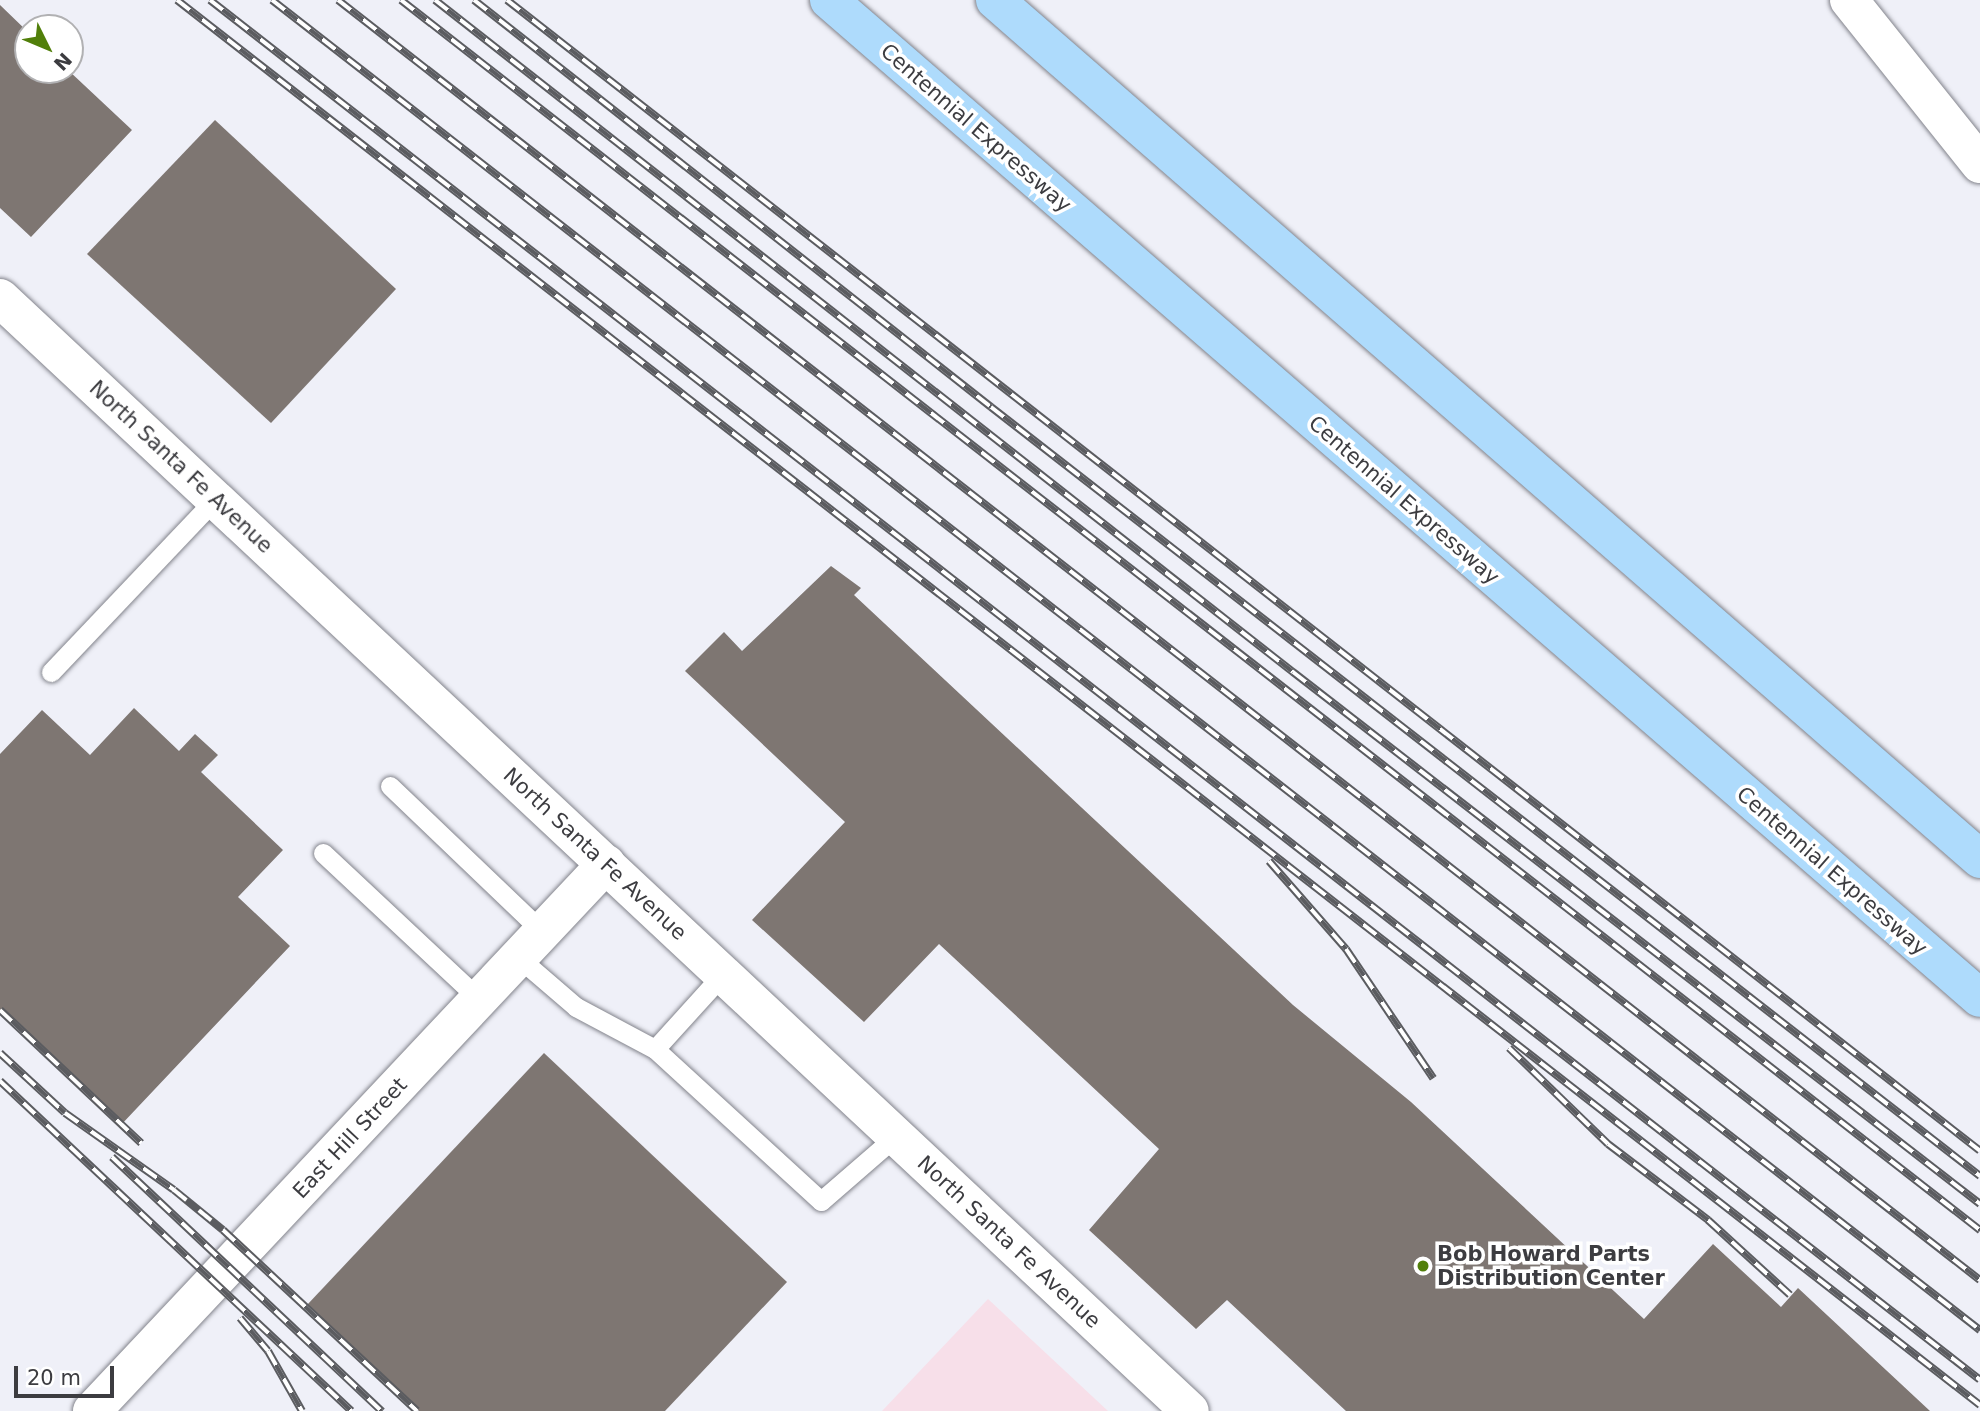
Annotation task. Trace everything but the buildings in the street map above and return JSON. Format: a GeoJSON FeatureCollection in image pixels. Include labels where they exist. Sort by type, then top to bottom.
{"type":"FeatureCollection","features":[{"type":"Feature","properties":{"kind":"highway","name":"Centennial Expressway"},"geometry":{"type":"LineString","coordinates":[[829,0],[1972,992]]}},
{"type":"Feature","properties":{"kind":"highway"},"geometry":{"type":"LineString","coordinates":[[995,0],[1980,859]]}},
{"type":"Feature","properties":{"kind":"street"},"geometry":{"type":"LineString","coordinates":[[1849,0],[1932,100],[1980,164]]}},
{"type":"Feature","properties":{"kind":"street","name":"North Santa Fe Avenue"},"geometry":{"type":"LineString","coordinates":[[0,298],[1190,1411]]}},
{"type":"Feature","properties":{"kind":"street","name":"East Hill Street"},"geometry":{"type":"LineString","coordinates":[[92,1411],[606,864]]}},
{"type":"Feature","properties":{"kind":"lane"},"geometry":{"type":"LineString","coordinates":[[51,672],[215,499]]}},
{"type":"Feature","properties":{"kind":"lane"},"geometry":{"type":"LineString","coordinates":[[390,786],[531,945],[576,1007],[655,1049],[821,1201],[896,1136]]}},
{"type":"Feature","properties":{"kind":"lane"},"geometry":{"type":"LineString","coordinates":[[323,853],[480,1000]]}},
{"type":"Feature","properties":{"kind":"lane"},"geometry":{"type":"LineString","coordinates":[[655,1049],[723,974]]}},
{"type":"Feature","properties":{"kind":"shaded area"},"geometry":{"type":"Polygon","coordinates":[[[988,1299],[1108,1411],[882,1411],[988,1299]]]}},
{"type":"Feature","properties":{"kind":"railway"},"geometry":{"type":"LineString","coordinates":[[177,0],[1980,1405]]}},
{"type":"Feature","properties":{"kind":"railway"},"geometry":{"type":"LineString","coordinates":[[210,0],[1980,1380]]}},
{"type":"Feature","properties":{"kind":"railway"},"geometry":{"type":"LineString","coordinates":[[272,0],[1980,1330]]}},
{"type":"Feature","properties":{"kind":"railway"},"geometry":{"type":"LineString","coordinates":[[338,0],[1980,1280]]}},
{"type":"Feature","properties":{"kind":"railway"},"geometry":{"type":"LineString","coordinates":[[401,0],[1980,1230]]}},
{"type":"Feature","properties":{"kind":"railway"},"geometry":{"type":"LineString","coordinates":[[435,0],[1293,672],[1980,1204]]}},
{"type":"Feature","properties":{"kind":"railway"},"geometry":{"type":"LineString","coordinates":[[474,0],[991,407],[1980,1176]]}},
{"type":"Feature","properties":{"kind":"railway"},"geometry":{"type":"LineString","coordinates":[[507,0],[1980,1151]]}},
{"type":"Feature","properties":{"kind":"railway"},"geometry":{"type":"LineString","coordinates":[[1269,861],[1346,949],[1433,1078]]}},
{"type":"Feature","properties":{"kind":"railway"},"geometry":{"type":"LineString","coordinates":[[0,1010],[141,1143]]}},
{"type":"Feature","properties":{"kind":"railway"},"geometry":{"type":"LineString","coordinates":[[1509,1048],[1608,1144],[1708,1220],[1790,1295]]}},
{"type":"Feature","properties":{"kind":"railway"},"geometry":{"type":"LineString","coordinates":[[0,1053],[65,1113],[174,1190],[223,1230],[417,1411]]}},
{"type":"Feature","properties":{"kind":"railway"},"geometry":{"type":"LineString","coordinates":[[0,1081],[352,1411]]}},
{"type":"Feature","properties":{"kind":"railway"},"geometry":{"type":"LineString","coordinates":[[112,1157],[382,1411]]}},
{"type":"Feature","properties":{"kind":"railway"},"geometry":{"type":"LineString","coordinates":[[240,1318],[268,1351],[302,1411]]}},
{"type":"Feature","properties":{"kind":"place","name":"Bob Howard Parts Distribution Center"},"geometry":{"type":"Point","coordinates":[1423,1266]}}]}
